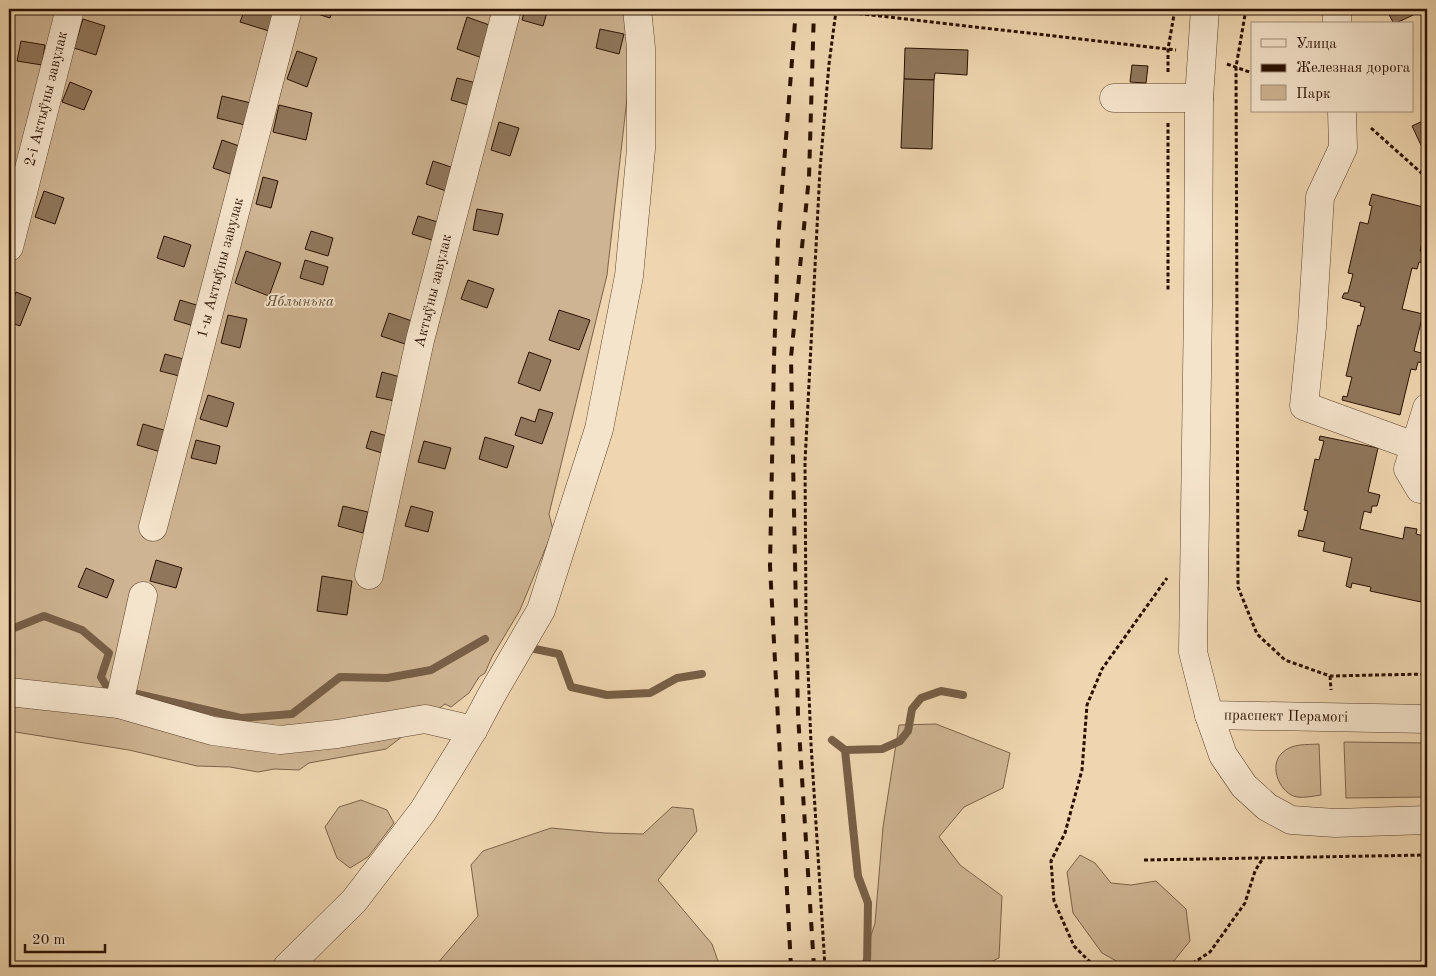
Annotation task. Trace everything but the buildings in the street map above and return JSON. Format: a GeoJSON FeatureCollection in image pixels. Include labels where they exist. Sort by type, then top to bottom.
{"type":"FeatureCollection","features":[{"type":"Feature","properties":{"kind":"street","name":"2-і Актыўны завулак"},"geometry":{"type":"LineString","coordinates":[[9,247],[70,9]]}},
{"type":"Feature","properties":{"kind":"street","name":"1-ы Актыўны завулак"},"geometry":{"type":"LineString","coordinates":[[153,527],[288,9]]}},
{"type":"Feature","properties":{"kind":"street","name":"Актыўны завулак"},"geometry":{"type":"LineString","coordinates":[[369,575],[420,340],[507,9]]}},
{"type":"Feature","properties":{"kind":"street"},"geometry":{"type":"LineString","coordinates":[[287,967],[354,901],[424,811],[473,730],[541,610],[599,429],[629,276],[641,149],[641,48],[637,9]]}},
{"type":"Feature","properties":{"kind":"street"},"geometry":{"type":"LineString","coordinates":[[1206,9],[1199,98],[1193,652],[1208,715]]}},
{"type":"Feature","properties":{"kind":"street"},"geometry":{"type":"LineString","coordinates":[[1337,9],[1338,22]]}},
{"type":"Feature","properties":{"kind":"street"},"geometry":{"type":"LineString","coordinates":[[1114,98],[1199,98]]}},
{"type":"Feature","properties":{"kind":"street"},"geometry":{"type":"LineString","coordinates":[[1354,117],[1343,148],[1320,197],[1312,327],[1304,406],[1414,446]]}},
{"type":"Feature","properties":{"kind":"street"},"geometry":{"type":"LineString","coordinates":[[1427,408],[1408,470],[1420,489],[1427,490]]}},
{"type":"Feature","properties":{"kind":"street"},"geometry":{"type":"LineString","coordinates":[[122,692],[143,596]]}},
{"type":"Feature","properties":{"kind":"street"},"geometry":{"type":"LineString","coordinates":[[9,692],[122,692],[213,731],[280,740],[337,734],[425,719],[473,730]]}},
{"type":"Feature","properties":{"kind":"street","name":"праспект Перамогі"},"geometry":{"type":"LineString","coordinates":[[1427,719],[1208,715],[1223,755],[1244,786],[1267,807],[1291,820],[1335,823],[1427,820]]}},
{"type":"Feature","properties":{"kind":"path"},"geometry":{"type":"LineString","coordinates":[[781,9],[836,11],[1179,50]]}},
{"type":"Feature","properties":{"kind":"path"},"geometry":{"type":"LineString","coordinates":[[1168,49],[1175,9]]}},
{"type":"Feature","properties":{"kind":"path"},"geometry":{"type":"LineString","coordinates":[[1246,9],[1236,68],[1238,587],[1257,634],[1285,660],[1330,676],[1427,674]]}},
{"type":"Feature","properties":{"kind":"path"},"geometry":{"type":"LineString","coordinates":[[825,967],[811,744],[806,620],[805,462],[820,169],[829,64],[836,11]]}},
{"type":"Feature","properties":{"kind":"path"},"geometry":{"type":"LineString","coordinates":[[1236,68],[1251,73]]}},
{"type":"Feature","properties":{"kind":"path"},"geometry":{"type":"LineString","coordinates":[[1354,117],[1427,178]]}},
{"type":"Feature","properties":{"kind":"path"},"geometry":{"type":"LineString","coordinates":[[1095,967],[1074,946],[1054,901],[1051,861],[1066,833],[1082,770],[1087,706],[1102,669],[1169,575]]}},
{"type":"Feature","properties":{"kind":"path"},"geometry":{"type":"LineString","coordinates":[[1330,676],[1331,694]]}},
{"type":"Feature","properties":{"kind":"path"},"geometry":{"type":"LineString","coordinates":[[1335,848],[1336,857]]}},
{"type":"Feature","properties":{"kind":"path"},"geometry":{"type":"LineString","coordinates":[[1144,860],[1427,855]]}},
{"type":"Feature","properties":{"kind":"path"},"geometry":{"type":"LineString","coordinates":[[1187,967],[1210,952],[1245,903],[1255,871],[1263,858]]}},
{"type":"Feature","properties":{"kind":"green space","name":"Яблынька"},"geometry":{"type":"Polygon","coordinates":[[[9,9],[623,9],[631,63],[607,275],[549,514],[553,530],[520,610],[492,657],[485,673],[479,677],[469,693],[451,707],[445,704],[386,749],[309,763],[299,770],[274,769],[258,772],[230,767],[197,766],[129,750],[9,731],[9,9]]]}},
{"type":"Feature","properties":{"kind":"green space"},"geometry":{"type":"Polygon","coordinates":[[[936,724],[1010,753],[1003,788],[964,807],[939,837],[960,865],[1002,896],[999,958],[980,967],[861,967],[875,923],[883,827],[899,725],[936,724]]]}},
{"type":"Feature","properties":{"kind":"green space"},"geometry":{"type":"Polygon","coordinates":[[[1344,742],[1427,743],[1427,797],[1346,798],[1344,742]]]}},
{"type":"Feature","properties":{"kind":"green space"},"geometry":{"type":"Polygon","coordinates":[[[1319,744],[1321,795],[1297,797],[1291,795],[1278,779],[1276,765],[1278,758],[1290,748],[1299,745],[1319,744]]]}},
{"type":"Feature","properties":{"kind":"green space"},"geometry":{"type":"Polygon","coordinates":[[[361,800],[387,810],[394,823],[368,857],[350,868],[337,858],[325,827],[339,807],[361,800]]]}},
{"type":"Feature","properties":{"kind":"green space"},"geometry":{"type":"Polygon","coordinates":[[[672,807],[693,809],[697,831],[658,880],[712,944],[720,967],[437,967],[437,964],[478,916],[471,865],[483,851],[551,828],[643,834],[672,807]]]}},
{"type":"Feature","properties":{"kind":"green space"},"geometry":{"type":"Polygon","coordinates":[[[1080,855],[1095,863],[1111,883],[1131,885],[1156,881],[1186,909],[1190,941],[1173,962],[1155,967],[1127,967],[1102,953],[1073,913],[1067,872],[1080,855]]]}},
{"type":"Feature","properties":{"kind":"waterway"},"geometry":{"type":"LineString","coordinates":[[9,630],[44,616],[82,630],[109,653],[101,677],[107,687],[241,718],[292,714],[340,677],[387,678],[431,670],[485,639]]}},
{"type":"Feature","properties":{"kind":"waterway"},"geometry":{"type":"LineString","coordinates":[[535,649],[559,654],[571,687],[607,695],[650,693],[677,678],[702,674]]}},
{"type":"Feature","properties":{"kind":"waterway"},"geometry":{"type":"LineString","coordinates":[[832,740],[845,750],[882,749],[900,741],[908,731],[912,709],[921,698],[941,691],[963,695]]}},
{"type":"Feature","properties":{"kind":"waterway"},"geometry":{"type":"LineString","coordinates":[[845,750],[858,876],[868,903],[867,967]]}},
{"type":"Feature","properties":{"kind":"railway"},"geometry":{"type":"LineString","coordinates":[[791,967],[770,566],[778,241],[796,9]]}},
{"type":"Feature","properties":{"kind":"railway"},"geometry":{"type":"LineString","coordinates":[[814,9],[809,177],[791,357],[798,715],[814,967]]}}]}
